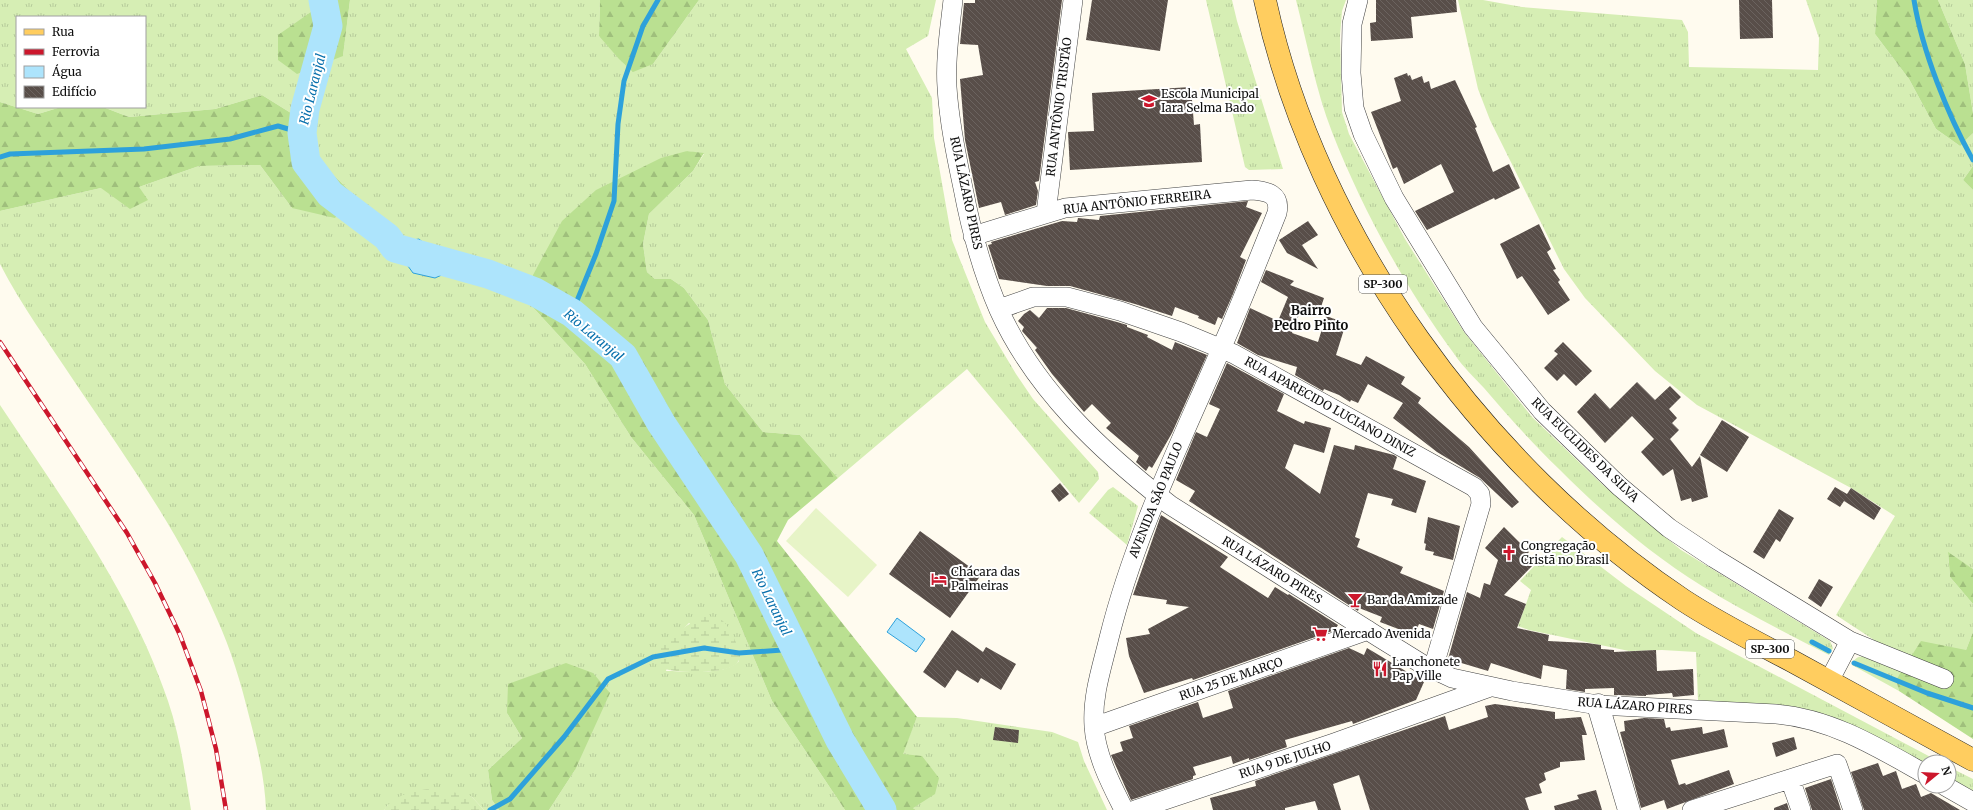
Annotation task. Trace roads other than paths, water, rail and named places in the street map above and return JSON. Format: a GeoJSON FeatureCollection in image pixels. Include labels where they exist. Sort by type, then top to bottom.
{"type":"FeatureCollection","features":[{"type":"Feature","properties":{"kind":"main road","name":"SP-300"},"geometry":{"type":"LineString","coordinates":[[1265,0],[1285,73],[1308,137],[1336,200],[1368,259],[1417,337],[1490,431],[1537,481],[1580,520],[1633,564],[1685,601],[1973,760]]}},
{"type":"Feature","properties":{"kind":"street","name":"RUA LÁZARO PIRES"},"geometry":{"type":"LineString","coordinates":[[953,0],[947,86],[958,165],[973,236],[999,309],[1013,337],[1032,367],[1072,416],[1114,459],[1170,505],[1368,630],[1433,669],[1452,678],[1490,687],[1598,705],[1776,714],[1804,717],[1850,735],[1917,770]]}},
{"type":"Feature","properties":{"kind":"street","name":"RUA ANTÔNIO TRISTÃO"},"geometry":{"type":"LineString","coordinates":[[1046,214],[1073,0]]}},
{"type":"Feature","properties":{"kind":"street","name":"RUA EUCLIDES DA SILVA"},"geometry":{"type":"LineString","coordinates":[[1358,0],[1352,24],[1351,73],[1354,108],[1358,121],[1394,198],[1473,327],[1542,411],[1619,486],[1670,528],[1708,554],[1850,642],[1944,679]]}},
{"type":"Feature","properties":{"kind":"street","name":"RUA ANTÔNIO FERREIRA"},"geometry":{"type":"LineString","coordinates":[[973,236],[1065,208],[1252,190],[1266,191],[1272,194],[1276,199]]}},
{"type":"Feature","properties":{"kind":"street","name":"AVENIDA SÃO PAULO"},"geometry":{"type":"LineString","coordinates":[[1124,810],[1103,763],[1097,745],[1094,727],[1095,694],[1114,617],[1128,571],[1157,494],[1222,349],[1277,213],[1278,206],[1276,199]]}},
{"type":"Feature","properties":{"kind":"street","name":"RUA APARECIDO LUCIANO DINIZ"},"geometry":{"type":"LineString","coordinates":[[999,309],[1032,297],[1067,297],[1135,316],[1234,354],[1474,487],[1480,494],[1481,504],[1433,669]]}},
{"type":"Feature","properties":{"kind":"street","name":"RUA 25 DE MARÇO"},"geometry":{"type":"LineString","coordinates":[[1094,727],[1368,630]]}},
{"type":"Feature","properties":{"kind":"street"},"geometry":{"type":"LineString","coordinates":[[1829,681],[1850,642]]}},
{"type":"Feature","properties":{"kind":"street"},"geometry":{"type":"LineString","coordinates":[[1435,707],[1452,678]]}},
{"type":"Feature","properties":{"kind":"street","name":"RUA 9 DE JULHO"},"geometry":{"type":"LineString","coordinates":[[1135,810],[1341,741],[1490,687]]}},
{"type":"Feature","properties":{"kind":"street"},"geometry":{"type":"LineString","coordinates":[[1598,705],[1629,810]]}},
{"type":"Feature","properties":{"kind":"street"},"geometry":{"type":"LineString","coordinates":[[1692,810],[1838,764],[1853,810]]}},
{"type":"Feature","properties":{"kind":"street"},"geometry":{"type":"LineString","coordinates":[[1790,779],[1801,810]]}},
{"type":"Feature","properties":{"kind":"street"},"geometry":{"type":"LineString","coordinates":[[1957,793],[1973,802]]}},
{"type":"Feature","properties":{"kind":"water"},"geometry":{"type":"Polygon","coordinates":[[[419,239],[427,246],[478,264],[488,274],[469,277],[444,274],[435,278],[413,273],[395,248],[407,241],[419,239]]]}},
{"type":"Feature","properties":{"kind":"water"},"geometry":{"type":"Polygon","coordinates":[[[897,618],[925,639],[916,652],[887,632],[897,618]]]}},
{"type":"Feature","properties":{"kind":"waterway","name":"Rio Laranjal"},"geometry":{"type":"LineString","coordinates":[[323,0],[328,26],[305,109],[302,133],[306,162],[330,194],[387,237],[395,248],[488,274],[535,292],[572,313],[623,356],[661,423],[749,555],[840,740],[882,810]]}},
{"type":"Feature","properties":{"kind":"waterway"},"geometry":{"type":"LineString","coordinates":[[572,313],[596,254],[614,201],[618,124],[624,81],[643,26],[658,0]]}},
{"type":"Feature","properties":{"kind":"waterway"},"geometry":{"type":"LineString","coordinates":[[1914,0],[1923,40],[1937,82],[1954,123],[1973,160]]}},
{"type":"Feature","properties":{"kind":"waterway"},"geometry":{"type":"LineString","coordinates":[[0,157],[10,154],[144,149],[230,139],[278,126],[302,133]]}},
{"type":"Feature","properties":{"kind":"waterway"},"geometry":{"type":"LineString","coordinates":[[1812,642],[1829,651]]}},
{"type":"Feature","properties":{"kind":"waterway"},"geometry":{"type":"LineString","coordinates":[[490,810],[510,799],[564,737],[608,679],[653,657],[704,648],[739,653],[796,649]]}},
{"type":"Feature","properties":{"kind":"waterway"},"geometry":{"type":"LineString","coordinates":[[1854,663],[1927,693],[1973,708]]}},
{"type":"Feature","properties":{"kind":"railway"},"geometry":{"type":"LineString","coordinates":[[0,342],[127,533],[155,583],[180,635],[201,691],[216,749],[226,810]]}},
{"type":"Feature","properties":{"kind":"place","name":"Escola Municipal Iara Selma Bado"},"geometry":{"type":"Point","coordinates":[1149,101]}},
{"type":"Feature","properties":{"kind":"place","name":"Congregação Cristã no Brasil"},"geometry":{"type":"Point","coordinates":[1509,553]}},
{"type":"Feature","properties":{"kind":"place","name":"Chácara das Palmeiras"},"geometry":{"type":"Point","coordinates":[939,579]}},
{"type":"Feature","properties":{"kind":"place","name":"Bar da Amizade"},"geometry":{"type":"Point","coordinates":[1355,600]}},
{"type":"Feature","properties":{"kind":"place","name":"Mercado Avenida"},"geometry":{"type":"Point","coordinates":[1320,634]}},
{"type":"Feature","properties":{"kind":"place","name":"Lanchonete Pap Ville"},"geometry":{"type":"Point","coordinates":[1380,669]}},
{"type":"Feature","properties":{"kind":"district","name":"Bairro Pedro Pinto"},"geometry":{"type":"Point","coordinates":[1311,318]}}]}
